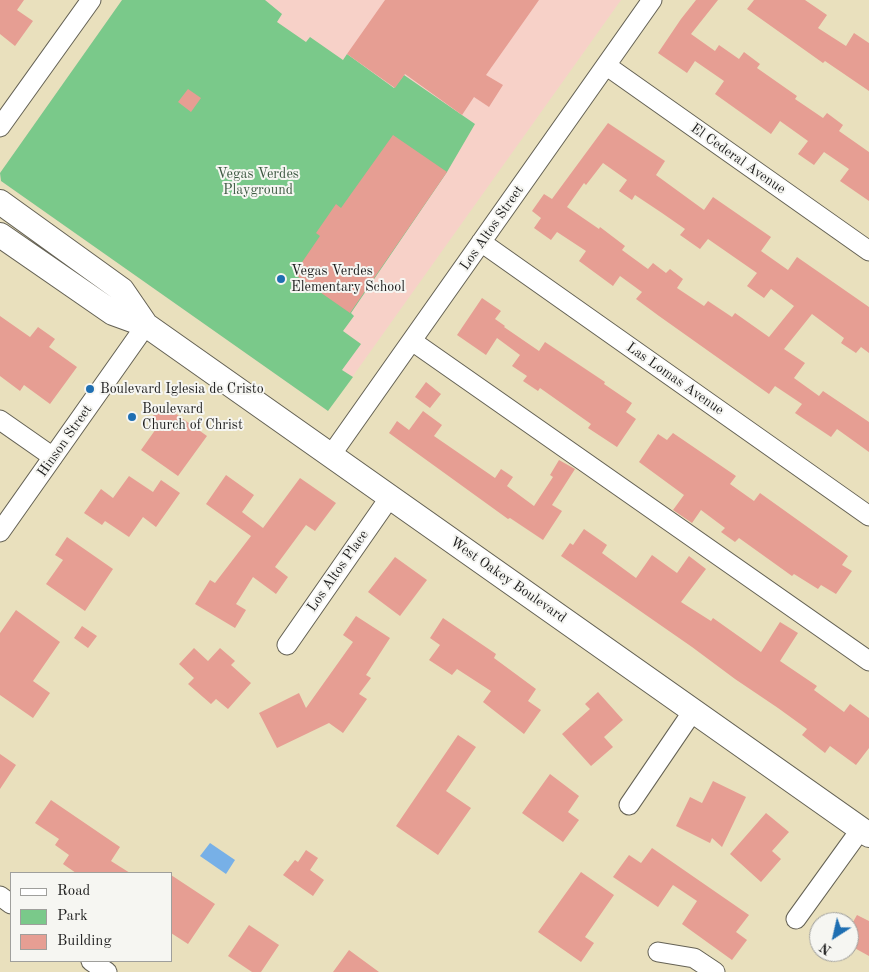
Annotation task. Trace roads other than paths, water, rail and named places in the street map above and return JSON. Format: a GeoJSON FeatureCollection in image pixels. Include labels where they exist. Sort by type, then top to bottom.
{"type":"FeatureCollection","features":[{"type":"Feature","properties":{"kind":"main road","name":"West Oakey Boulevard"},"geometry":{"type":"LineString","coordinates":[[0,202],[122,290],[146,325]]}},
{"type":"Feature","properties":{"kind":"main road","name":"West Oakey Boulevard"},"geometry":{"type":"LineString","coordinates":[[0,235],[113,313],[146,325],[865,832]]}},
{"type":"Feature","properties":{"kind":"street"},"geometry":{"type":"LineString","coordinates":[[0,127],[91,0]]}},
{"type":"Feature","properties":{"kind":"street","name":"Los Altos Street"},"geometry":{"type":"LineString","coordinates":[[331,456],[652,0]]}},
{"type":"Feature","properties":{"kind":"street","name":"El Cederal Avenue"},"geometry":{"type":"LineString","coordinates":[[607,66],[869,251]]}},
{"type":"Feature","properties":{"kind":"street","name":"Las Lomas Avenue"},"geometry":{"type":"LineString","coordinates":[[482,242],[869,516]]}},
{"type":"Feature","properties":{"kind":"street","name":"Hinson Street"},"geometry":{"type":"LineString","coordinates":[[0,532],[146,325]]}},
{"type":"Feature","properties":{"kind":"street"},"geometry":{"type":"LineString","coordinates":[[412,341],[869,661]]}},
{"type":"Feature","properties":{"kind":"street"},"geometry":{"type":"LineString","coordinates":[[0,420],[53,457]]}},
{"type":"Feature","properties":{"kind":"street","name":"Los Altos Place"},"geometry":{"type":"LineString","coordinates":[[287,645],[390,497]]}},
{"type":"Feature","properties":{"kind":"street"},"geometry":{"type":"LineString","coordinates":[[629,805],[693,711]]}},
{"type":"Feature","properties":{"kind":"street"},"geometry":{"type":"LineString","coordinates":[[796,919],[865,832]]}},
{"type":"Feature","properties":{"kind":"street"},"geometry":{"type":"LineString","coordinates":[[658,952],[694,958],[715,972]]}},
{"type":"Feature","properties":{"kind":"street"},"geometry":{"type":"LineString","coordinates":[[93,962],[107,972]]}},
{"type":"Feature","properties":{"kind":"water"},"geometry":{"type":"Polygon","coordinates":[[[210,843],[235,860],[226,874],[200,856],[210,843]]]}},
{"type":"Feature","properties":{"kind":"place","name":"Vegas Verdes Elementary School"},"geometry":{"type":"Point","coordinates":[281,279]}},
{"type":"Feature","properties":{"kind":"place","name":"Boulevard Iglesia de Cristo"},"geometry":{"type":"Point","coordinates":[90,389]}},
{"type":"Feature","properties":{"kind":"place","name":"Boulevard Church of Christ"},"geometry":{"type":"Point","coordinates":[132,417]}},
{"type":"Feature","properties":{"kind":"park label","name":"Vegas Verdes Playground"},"geometry":{"type":"Point","coordinates":[258,182]}}]}
